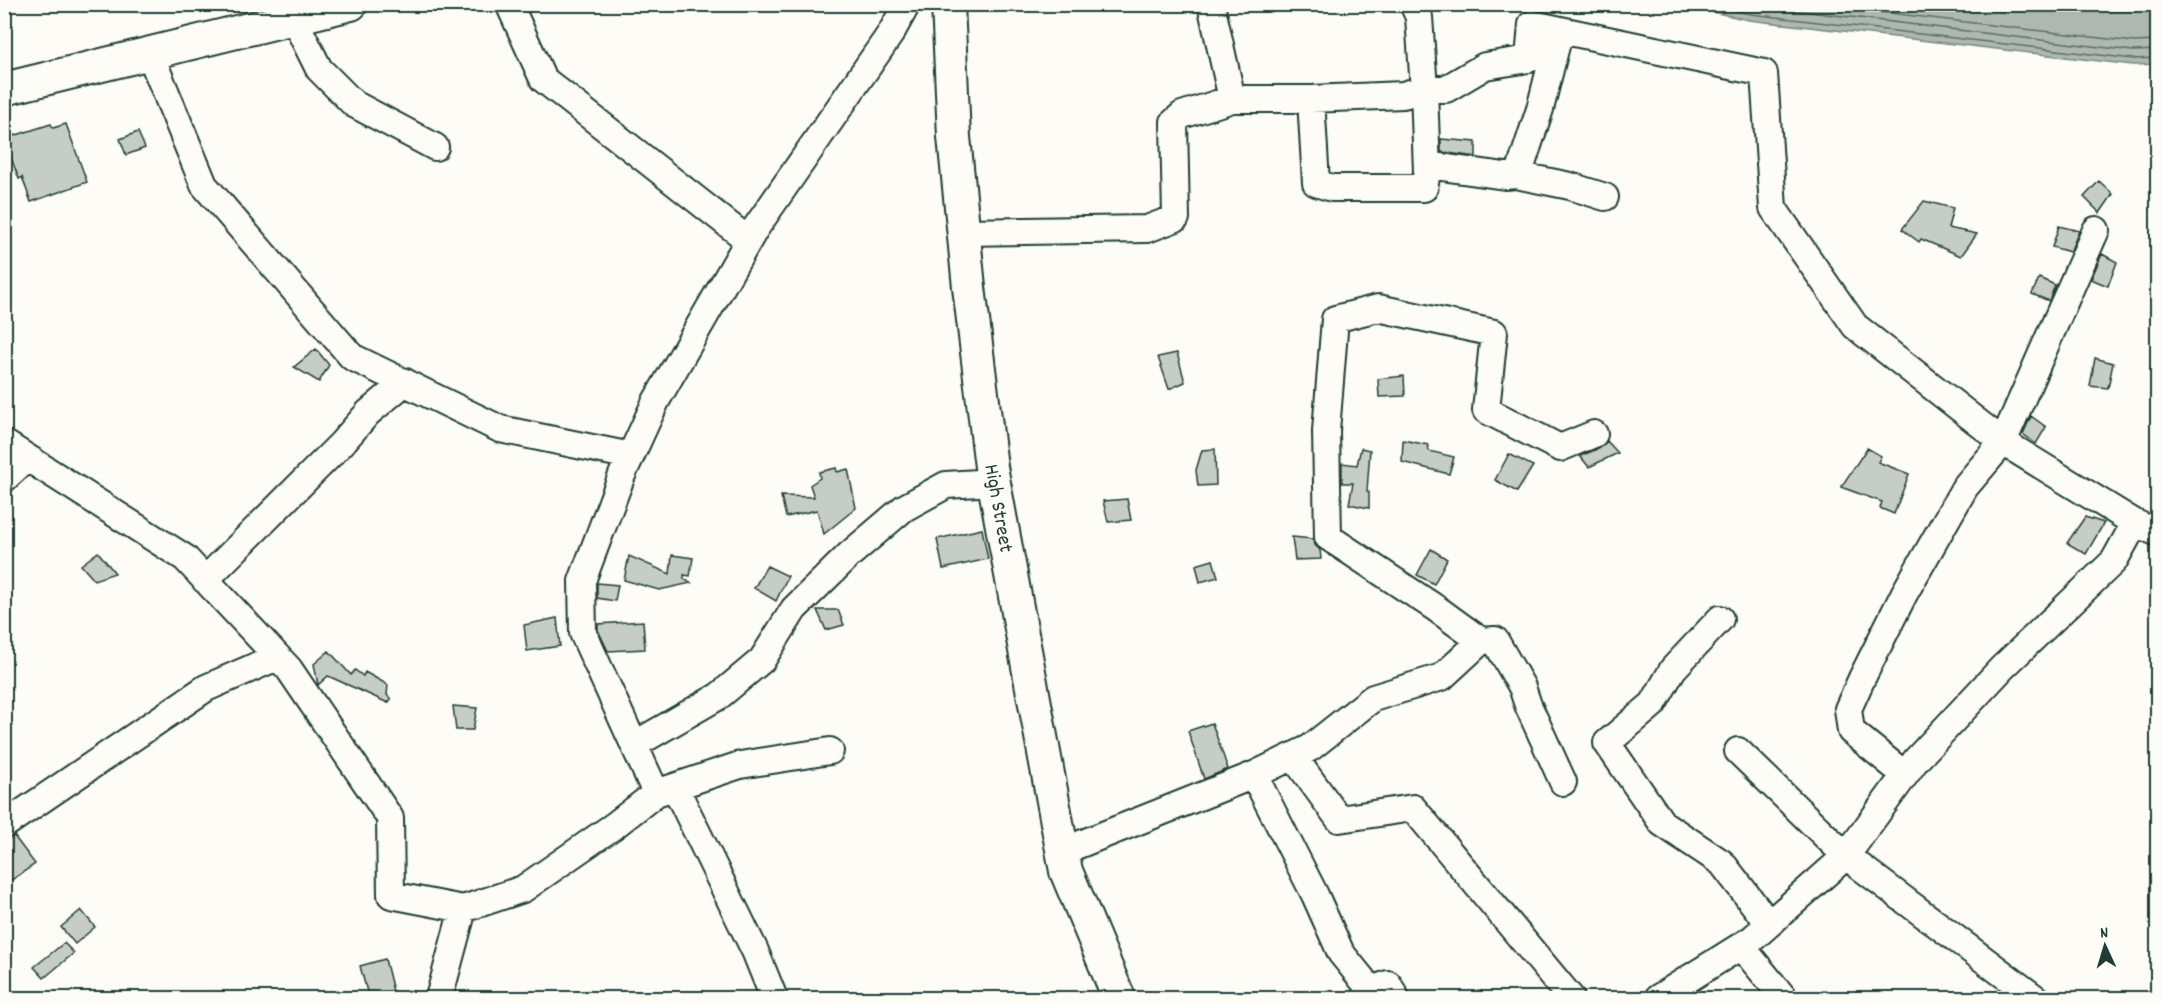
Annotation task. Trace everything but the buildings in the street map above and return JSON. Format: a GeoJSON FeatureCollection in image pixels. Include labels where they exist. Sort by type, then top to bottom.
{"type":"FeatureCollection","features":[{"type":"Feature","properties":{"kind":"main road"},"geometry":{"type":"LineString","coordinates":[[4,89],[351,4]]}},
{"type":"Feature","properties":{"kind":"main road","name":"High Street"},"geometry":{"type":"LineString","coordinates":[[948,4],[954,137],[994,482],[1066,871],[1119,999]]}},
{"type":"Feature","properties":{"kind":"street"},"geometry":{"type":"LineString","coordinates":[[509,4],[543,79],[748,240]]}},
{"type":"Feature","properties":{"kind":"street"},"geometry":{"type":"LineString","coordinates":[[774,999],[755,951],[665,790],[633,745],[583,633],[582,581],[631,456],[656,401],[748,240],[891,33],[907,4]]}},
{"type":"Feature","properties":{"kind":"street"},"geometry":{"type":"LineString","coordinates":[[1210,4],[1232,99]]}},
{"type":"Feature","properties":{"kind":"street"},"geometry":{"type":"LineString","coordinates":[[1311,99],[1316,183],[1332,188],[1424,188],[1427,165],[1425,89],[1419,17],[1413,4]]}},
{"type":"Feature","properties":{"kind":"street"},"geometry":{"type":"LineString","coordinates":[[294,19],[319,69],[354,104],[435,147]]}},
{"type":"Feature","properties":{"kind":"street"},"geometry":{"type":"LineString","coordinates":[[964,232],[1147,229],[1176,218],[1173,122],[1182,115],[1232,99],[1311,99],[1403,95],[1425,89],[1446,89],[1485,66],[1529,59],[1532,24],[1764,73],[1773,208],[1855,326],[2003,442],[2146,528],[2002,668],[1916,760],[1846,856],[1741,946],[1658,999]]}},
{"type":"Feature","properties":{"kind":"street"},"geometry":{"type":"LineString","coordinates":[[1516,175],[1522,166],[1540,109],[1560,30]]}},
{"type":"Feature","properties":{"kind":"street"},"geometry":{"type":"LineString","coordinates":[[150,54],[204,185],[352,357],[500,429],[631,456]]}},
{"type":"Feature","properties":{"kind":"street"},"geometry":{"type":"LineString","coordinates":[[1427,165],[1505,176],[1516,175],[1570,186],[1605,197]]}},
{"type":"Feature","properties":{"kind":"street"},"geometry":{"type":"LineString","coordinates":[[1905,775],[1851,731],[1848,709],[1904,594],[1965,487],[2003,442],[2096,230]]}},
{"type":"Feature","properties":{"kind":"street"},"geometry":{"type":"LineString","coordinates":[[1481,641],[1329,537],[1326,431],[1335,319],[1378,308],[1494,333],[1486,410],[1560,448],[1594,434]]}},
{"type":"Feature","properties":{"kind":"street"},"geometry":{"type":"LineString","coordinates":[[205,580],[333,452],[368,413],[405,382]]}},
{"type":"Feature","properties":{"kind":"street"},"geometry":{"type":"LineString","coordinates":[[4,443],[185,558],[289,669],[390,818],[391,895],[463,909],[523,889],[665,790],[740,765],[830,751]]}},
{"type":"Feature","properties":{"kind":"street"},"geometry":{"type":"LineString","coordinates":[[4,479],[27,458]]}},
{"type":"Feature","properties":{"kind":"street"},"geometry":{"type":"LineString","coordinates":[[633,745],[719,696],[762,660],[794,609],[849,555],[903,508],[946,485],[994,482]]}},
{"type":"Feature","properties":{"kind":"street"},"geometry":{"type":"LineString","coordinates":[[1720,619],[1673,669],[1653,704],[1607,743],[1662,823],[1722,863],[1769,924]]}},
{"type":"Feature","properties":{"kind":"street"},"geometry":{"type":"LineString","coordinates":[[1063,851],[1254,775],[1310,748],[1373,698],[1442,677],[1481,641],[1496,640],[1522,687],[1563,782]]}},
{"type":"Feature","properties":{"kind":"street"},"geometry":{"type":"LineString","coordinates":[[4,825],[206,688],[277,657]]}},
{"type":"Feature","properties":{"kind":"street"},"geometry":{"type":"LineString","coordinates":[[1738,751],[1846,856],[2035,999]]}},
{"type":"Feature","properties":{"kind":"street"},"geometry":{"type":"LineString","coordinates":[[1293,756],[1340,819],[1413,808],[1571,999]]}},
{"type":"Feature","properties":{"kind":"street"},"geometry":{"type":"LineString","coordinates":[[1254,775],[1315,895],[1341,953],[1371,990],[1388,984],[1396,999]]}},
{"type":"Feature","properties":{"kind":"street"},"geometry":{"type":"LineString","coordinates":[[439,999],[463,909]]}},
{"type":"Feature","properties":{"kind":"street"},"geometry":{"type":"LineString","coordinates":[[1741,946],[1784,999]]}},
{"type":"Feature","properties":{"kind":"water"},"geometry":{"type":"Polygon","coordinates":[[[1680,5],[2157,5],[2157,64],[2133,65],[1749,20],[1680,5]]]}}]}
